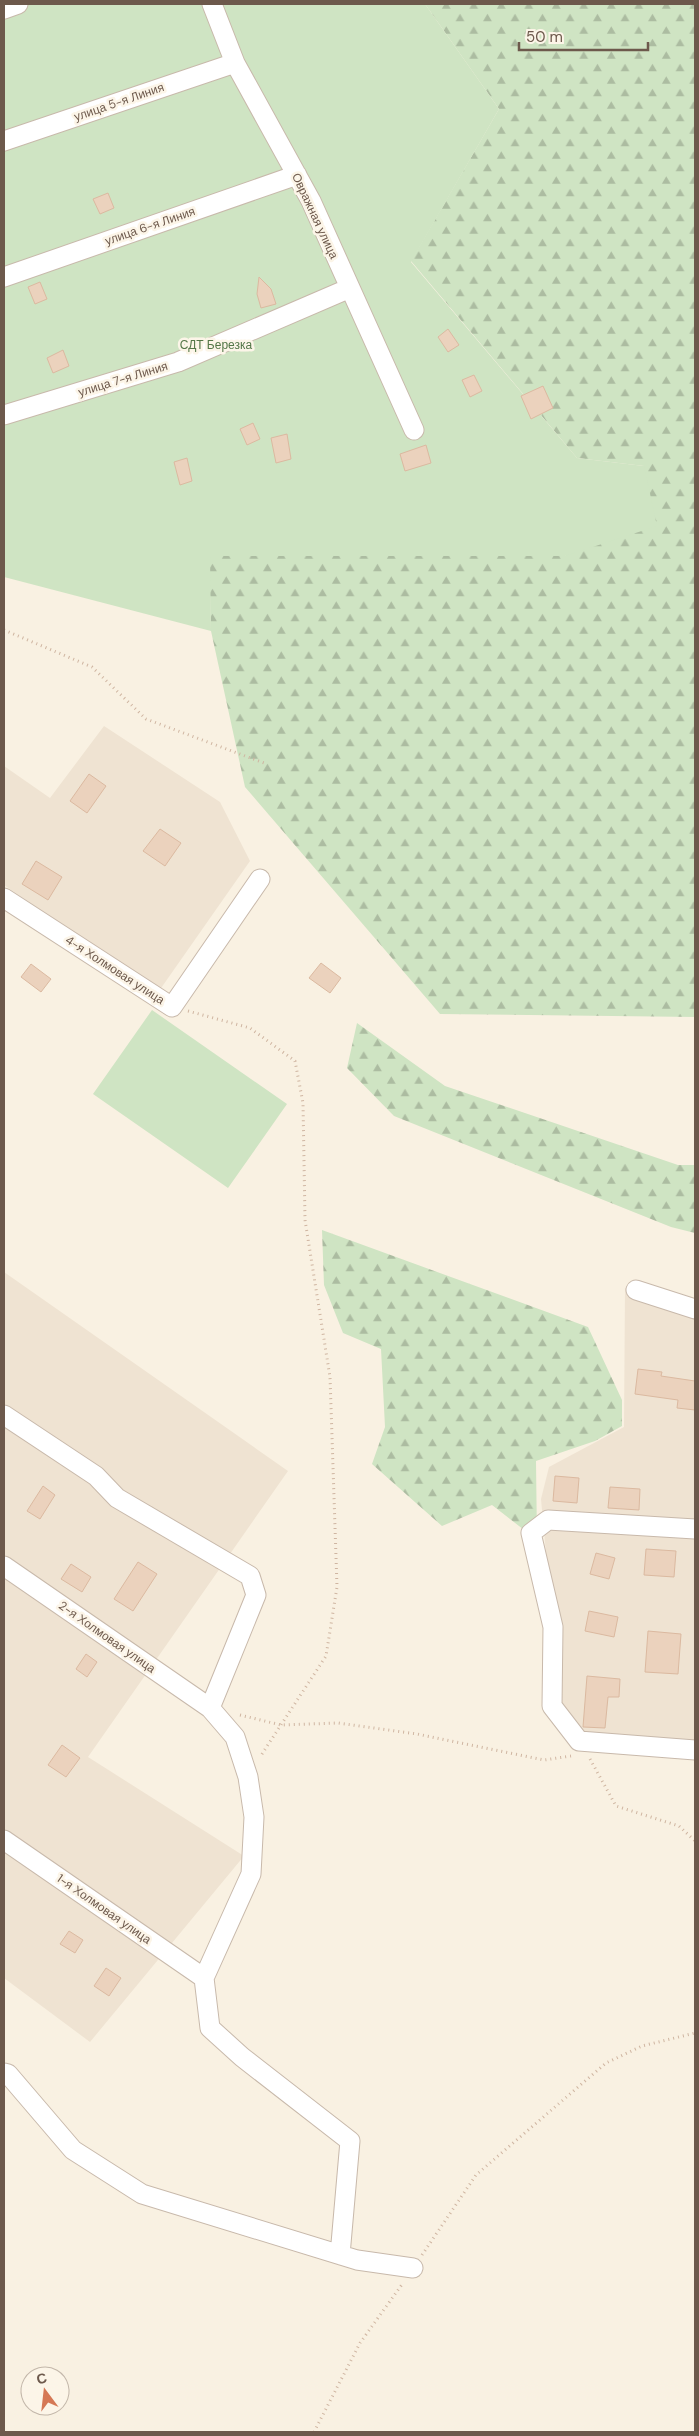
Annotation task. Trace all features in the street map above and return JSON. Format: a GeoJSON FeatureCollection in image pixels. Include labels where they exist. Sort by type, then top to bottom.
{"type":"FeatureCollection","features":[{"type":"Feature","properties":{"kind":"street"},"geometry":{"type":"LineString","coordinates":[[4,9],[18,4]]}},
{"type":"Feature","properties":{"kind":"street","name":"Овражная улица"},"geometry":{"type":"LineString","coordinates":[[212,4],[235,62],[297,175],[414,430]]}},
{"type":"Feature","properties":{"kind":"street","name":"улица 5-я Линия"},"geometry":{"type":"LineString","coordinates":[[4,141],[235,62]]}},
{"type":"Feature","properties":{"kind":"street","name":"улица 6-я Линия"},"geometry":{"type":"LineString","coordinates":[[4,277],[297,175]]}},
{"type":"Feature","properties":{"kind":"street","name":"улица 7-я Линия"},"geometry":{"type":"LineString","coordinates":[[4,415],[178,362],[350,288]]}},
{"type":"Feature","properties":{"kind":"street","name":"4-я Холмовая улица"},"geometry":{"type":"LineString","coordinates":[[4,898],[172,1007],[260,879]]}},
{"type":"Feature","properties":{"kind":"street"},"geometry":{"type":"LineString","coordinates":[[636,1290],[695,1309]]}},
{"type":"Feature","properties":{"kind":"street"},"geometry":{"type":"LineString","coordinates":[[4,1414],[96,1476],[117,1498],[250,1576],[256,1595],[210,1708]]}},
{"type":"Feature","properties":{"kind":"street"},"geometry":{"type":"LineString","coordinates":[[695,1529],[548,1520],[531,1533],[553,1626],[552,1706],[583,1748],[695,1750]]}},
{"type":"Feature","properties":{"kind":"street","name":"2-я Холмовая улица"},"geometry":{"type":"LineString","coordinates":[[4,1566],[210,1708],[235,1737],[248,1777],[254,1817],[251,1874],[204,1978]]}},
{"type":"Feature","properties":{"kind":"street","name":"1-я Холмовая улица"},"geometry":{"type":"LineString","coordinates":[[4,1840],[204,1978]]}},
{"type":"Feature","properties":{"kind":"street"},"geometry":{"type":"LineString","coordinates":[[204,1978],[210,2028],[242,2057],[350,2141],[340,2254]]}},
{"type":"Feature","properties":{"kind":"street"},"geometry":{"type":"LineString","coordinates":[[4,2074],[8,2074],[73,2150],[142,2194],[358,2260],[413,2268]]}},
{"type":"Feature","properties":{"kind":"path"},"geometry":{"type":"LineString","coordinates":[[4,630],[92,667],[146,719],[264,763]]}},
{"type":"Feature","properties":{"kind":"path"},"geometry":{"type":"LineString","coordinates":[[172,1007],[250,1028],[295,1061],[303,1103],[305,1220],[330,1377],[337,1587],[326,1656],[248,1777]]}},
{"type":"Feature","properties":{"kind":"path"},"geometry":{"type":"LineString","coordinates":[[210,1708],[281,1725],[338,1723],[417,1734],[544,1760],[583,1748],[616,1806],[679,1826],[695,1841]]}},
{"type":"Feature","properties":{"kind":"path"},"geometry":{"type":"LineString","coordinates":[[314,2432],[360,2343],[476,2176],[570,2092],[606,2063],[642,2046],[695,2033]]}},
{"type":"Feature","properties":{"kind":"shaded area"},"geometry":{"type":"Polygon","coordinates":[[[104,726],[220,802],[250,861],[159,991],[4,885],[4,766],[50,798],[104,726]]]}},
{"type":"Feature","properties":{"kind":"shaded area"},"geometry":{"type":"Polygon","coordinates":[[[4,1272],[288,1471],[88,1757],[244,1856],[90,2042],[4,1978],[4,1272]]]}},
{"type":"Feature","properties":{"kind":"shaded area"},"geometry":{"type":"Polygon","coordinates":[[[625,1288],[695,1313],[695,1755],[563,1737],[541,1499],[549,1467],[624,1427],[625,1288]]]}},
{"type":"Feature","properties":{"kind":"green space","name":"СДТ Березка"},"geometry":{"type":"Polygon","coordinates":[[[4,4],[425,4],[499,109],[411,262],[577,458],[644,466],[657,526],[565,556],[210,556],[211,631],[4,577],[4,4]]]}},
{"type":"Feature","properties":{"kind":"green space"},"geometry":{"type":"Polygon","coordinates":[[[425,4],[695,4],[695,1017],[440,1014],[245,787],[211,631],[209,556],[565,556],[644,466],[577,458],[411,261],[499,109],[425,4]]]}},
{"type":"Feature","properties":{"kind":"green space"},"geometry":{"type":"Polygon","coordinates":[[[152,1010],[287,1104],[228,1188],[93,1094],[152,1010]]]}},
{"type":"Feature","properties":{"kind":"green space"},"geometry":{"type":"Polygon","coordinates":[[[357,1023],[445,1086],[678,1165],[695,1165],[695,1233],[671,1227],[394,1116],[347,1068],[357,1023]]]}},
{"type":"Feature","properties":{"kind":"green space"},"geometry":{"type":"Polygon","coordinates":[[[322,1230],[588,1327],[622,1400],[622,1426],[595,1441],[536,1461],[537,1540],[492,1505],[442,1526],[372,1464],[385,1427],[381,1349],[343,1333],[324,1285],[322,1230]]]}},
{"type":"Feature","properties":{"kind":"building"},"geometry":{"type":"Polygon","coordinates":[[[108,193],[114,208],[100,214],[93,199],[108,193]]]}},
{"type":"Feature","properties":{"kind":"building"},"geometry":{"type":"Polygon","coordinates":[[[259,277],[271,289],[276,304],[261,308],[257,294],[259,277]]]}},
{"type":"Feature","properties":{"kind":"building"},"geometry":{"type":"Polygon","coordinates":[[[40,282],[47,299],[35,304],[28,287],[40,282]]]}},
{"type":"Feature","properties":{"kind":"building"},"geometry":{"type":"Polygon","coordinates":[[[448,329],[459,345],[448,352],[438,337],[448,329]]]}},
{"type":"Feature","properties":{"kind":"building"},"geometry":{"type":"Polygon","coordinates":[[[63,350],[69,366],[53,373],[47,358],[63,350]]]}},
{"type":"Feature","properties":{"kind":"building"},"geometry":{"type":"Polygon","coordinates":[[[474,375],[482,391],[470,397],[462,380],[474,375]]]}},
{"type":"Feature","properties":{"kind":"building"},"geometry":{"type":"Polygon","coordinates":[[[543,386],[553,408],[531,419],[521,396],[543,386]]]}},
{"type":"Feature","properties":{"kind":"building"},"geometry":{"type":"Polygon","coordinates":[[[253,423],[260,439],[247,445],[240,429],[253,423]]]}},
{"type":"Feature","properties":{"kind":"building"},"geometry":{"type":"Polygon","coordinates":[[[287,434],[291,459],[276,463],[271,438],[287,434]]]}},
{"type":"Feature","properties":{"kind":"building"},"geometry":{"type":"Polygon","coordinates":[[[426,445],[431,463],[405,471],[400,454],[426,445]]]}},
{"type":"Feature","properties":{"kind":"building"},"geometry":{"type":"Polygon","coordinates":[[[187,458],[192,481],[180,485],[174,462],[187,458]]]}},
{"type":"Feature","properties":{"kind":"building"},"geometry":{"type":"Polygon","coordinates":[[[89,774],[106,786],[87,813],[70,801],[89,774]]]}},
{"type":"Feature","properties":{"kind":"building"},"geometry":{"type":"Polygon","coordinates":[[[160,829],[181,843],[165,866],[143,851],[160,829]]]}},
{"type":"Feature","properties":{"kind":"building"},"geometry":{"type":"Polygon","coordinates":[[[36,861],[62,877],[48,900],[22,884],[36,861]]]}},
{"type":"Feature","properties":{"kind":"building"},"geometry":{"type":"Polygon","coordinates":[[[321,963],[341,978],[330,993],[309,978],[321,963]]]}},
{"type":"Feature","properties":{"kind":"building"},"geometry":{"type":"Polygon","coordinates":[[[31,964],[51,979],[41,992],[21,977],[31,964]]]}},
{"type":"Feature","properties":{"kind":"building"},"geometry":{"type":"Polygon","coordinates":[[[638,1369],[662,1372],[661,1376],[695,1381],[695,1410],[677,1408],[678,1400],[635,1394],[638,1369]]]}},
{"type":"Feature","properties":{"kind":"building"},"geometry":{"type":"Polygon","coordinates":[[[555,1476],[579,1478],[577,1503],[553,1501],[555,1476]]]}},
{"type":"Feature","properties":{"kind":"building"},"geometry":{"type":"Polygon","coordinates":[[[43,1486],[55,1495],[40,1519],[27,1511],[43,1486]]]}},
{"type":"Feature","properties":{"kind":"building"},"geometry":{"type":"Polygon","coordinates":[[[610,1487],[640,1489],[639,1510],[608,1508],[610,1487]]]}},
{"type":"Feature","properties":{"kind":"building"},"geometry":{"type":"Polygon","coordinates":[[[646,1549],[676,1551],[674,1577],[644,1575],[646,1549]]]}},
{"type":"Feature","properties":{"kind":"building"},"geometry":{"type":"Polygon","coordinates":[[[596,1553],[615,1558],[609,1579],[590,1574],[596,1553]]]}},
{"type":"Feature","properties":{"kind":"building"},"geometry":{"type":"Polygon","coordinates":[[[138,1562],[157,1574],[133,1611],[114,1599],[138,1562]]]}},
{"type":"Feature","properties":{"kind":"building"},"geometry":{"type":"Polygon","coordinates":[[[71,1564],[91,1577],[82,1592],[61,1579],[71,1564]]]}},
{"type":"Feature","properties":{"kind":"building"},"geometry":{"type":"Polygon","coordinates":[[[589,1611],[618,1617],[614,1637],[585,1631],[589,1611]]]}},
{"type":"Feature","properties":{"kind":"building"},"geometry":{"type":"Polygon","coordinates":[[[648,1631],[681,1634],[678,1674],[645,1672],[648,1631]]]}},
{"type":"Feature","properties":{"kind":"building"},"geometry":{"type":"Polygon","coordinates":[[[86,1654],[97,1662],[87,1677],[76,1669],[86,1654]]]}},
{"type":"Feature","properties":{"kind":"building"},"geometry":{"type":"Polygon","coordinates":[[[587,1676],[620,1679],[619,1697],[608,1697],[605,1728],[583,1727],[587,1676]]]}},
{"type":"Feature","properties":{"kind":"building"},"geometry":{"type":"Polygon","coordinates":[[[62,1745],[80,1758],[66,1777],[48,1765],[62,1745]]]}},
{"type":"Feature","properties":{"kind":"building"},"geometry":{"type":"Polygon","coordinates":[[[69,1931],[83,1940],[75,1953],[60,1944],[69,1931]]]}},
{"type":"Feature","properties":{"kind":"building"},"geometry":{"type":"Polygon","coordinates":[[[106,1968],[121,1978],[109,1996],[94,1986],[106,1968]]]}}]}
